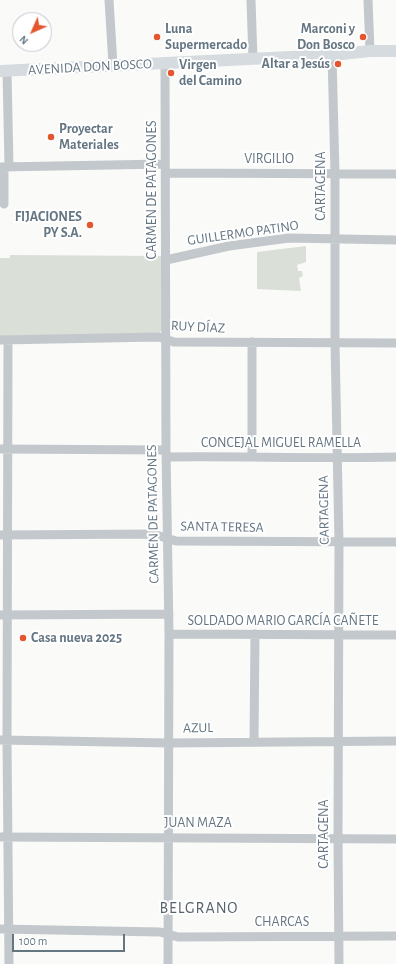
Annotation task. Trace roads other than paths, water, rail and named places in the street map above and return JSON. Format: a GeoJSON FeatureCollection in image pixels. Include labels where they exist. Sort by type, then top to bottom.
{"type":"FeatureCollection","features":[{"type":"Feature","properties":{"kind":"main road","name":"AVENIDA DON BOSCO"},"geometry":{"type":"LineString","coordinates":[[4,71],[332,55],[370,51],[396,51]]}},
{"type":"Feature","properties":{"kind":"street"},"geometry":{"type":"LineString","coordinates":[[109,0],[113,65]]}},
{"type":"Feature","properties":{"kind":"street"},"geometry":{"type":"LineString","coordinates":[[251,0],[253,59]]}},
{"type":"Feature","properties":{"kind":"street"},"geometry":{"type":"LineString","coordinates":[[368,0],[370,51]]}},
{"type":"Feature","properties":{"kind":"street","name":"CARTAGENA"},"geometry":{"type":"LineString","coordinates":[[332,55],[335,173],[335,344],[339,542],[339,964]]}},
{"type":"Feature","properties":{"kind":"street","name":"CARMEN DE PATAGONES"},"geometry":{"type":"LineString","coordinates":[[165,63],[166,453],[170,743],[168,964]]}},
{"type":"Feature","properties":{"kind":"street"},"geometry":{"type":"LineString","coordinates":[[4,71],[4,204]]}},
{"type":"Feature","properties":{"kind":"street"},"geometry":{"type":"LineString","coordinates":[[4,167],[165,164]]}},
{"type":"Feature","properties":{"kind":"street","name":"VIRGILIO"},"geometry":{"type":"LineString","coordinates":[[166,174],[396,174]]}},
{"type":"Feature","properties":{"kind":"street","name":"GUILLERMO PATINO"},"geometry":{"type":"LineString","coordinates":[[166,260],[230,246],[289,238],[396,240]]}},
{"type":"Feature","properties":{"kind":"street","name":"RUY DÍAZ"},"geometry":{"type":"LineString","coordinates":[[4,340],[159,338],[174,342],[335,344],[396,343]]}},
{"type":"Feature","properties":{"kind":"street"},"geometry":{"type":"LineString","coordinates":[[4,340],[4,929],[9,964]]}},
{"type":"Feature","properties":{"kind":"street"},"geometry":{"type":"LineString","coordinates":[[252,342],[252,456]]}},
{"type":"Feature","properties":{"kind":"street","name":"CONCEJAL MIGUEL RAMELLA"},"geometry":{"type":"LineString","coordinates":[[4,449],[337,458],[396,457]]}},
{"type":"Feature","properties":{"kind":"street","name":"SANTA TERESA"},"geometry":{"type":"LineString","coordinates":[[4,534],[153,534],[176,541],[396,542]]}},
{"type":"Feature","properties":{"kind":"street","name":"SOLDADO MARIO GARCÍA CAÑETE"},"geometry":{"type":"LineString","coordinates":[[4,615],[169,614]]}},
{"type":"Feature","properties":{"kind":"street","name":"SOLDADO MARIO GARCÍA CAÑETE"},"geometry":{"type":"LineString","coordinates":[[169,634],[396,635]]}},
{"type":"Feature","properties":{"kind":"street"},"geometry":{"type":"LineString","coordinates":[[254,741],[255,634]]}},
{"type":"Feature","properties":{"kind":"street","name":"AZUL"},"geometry":{"type":"LineString","coordinates":[[4,740],[170,743],[254,741],[396,741]]}},
{"type":"Feature","properties":{"kind":"street","name":"JUAN MAZA"},"geometry":{"type":"LineString","coordinates":[[4,837],[396,838]]}},
{"type":"Feature","properties":{"kind":"street","name":"CHARCAS"},"geometry":{"type":"LineString","coordinates":[[4,929],[160,932],[178,937],[396,936]]}},
{"type":"Feature","properties":{"kind":"place","name":"Luna Supermercado"},"geometry":{"type":"Point","coordinates":[157,37]}},
{"type":"Feature","properties":{"kind":"place","name":"Marconi y Don Bosco"},"geometry":{"type":"Point","coordinates":[363,37]}},
{"type":"Feature","properties":{"kind":"place","name":"Altar a Jesús"},"geometry":{"type":"Point","coordinates":[338,64]}},
{"type":"Feature","properties":{"kind":"place","name":"Virgen del Camino"},"geometry":{"type":"Point","coordinates":[171,73]}},
{"type":"Feature","properties":{"kind":"place","name":"Proyectar Materiales"},"geometry":{"type":"Point","coordinates":[51,137]}},
{"type":"Feature","properties":{"kind":"place","name":"FIJACIONES PY S.A."},"geometry":{"type":"Point","coordinates":[90,225]}},
{"type":"Feature","properties":{"kind":"place","name":"Casa nueva 2025"},"geometry":{"type":"Point","coordinates":[23,638]}},
{"type":"Feature","properties":{"kind":"district","name":"BELGRANO"},"geometry":{"type":"Point","coordinates":[199,908]}}]}
